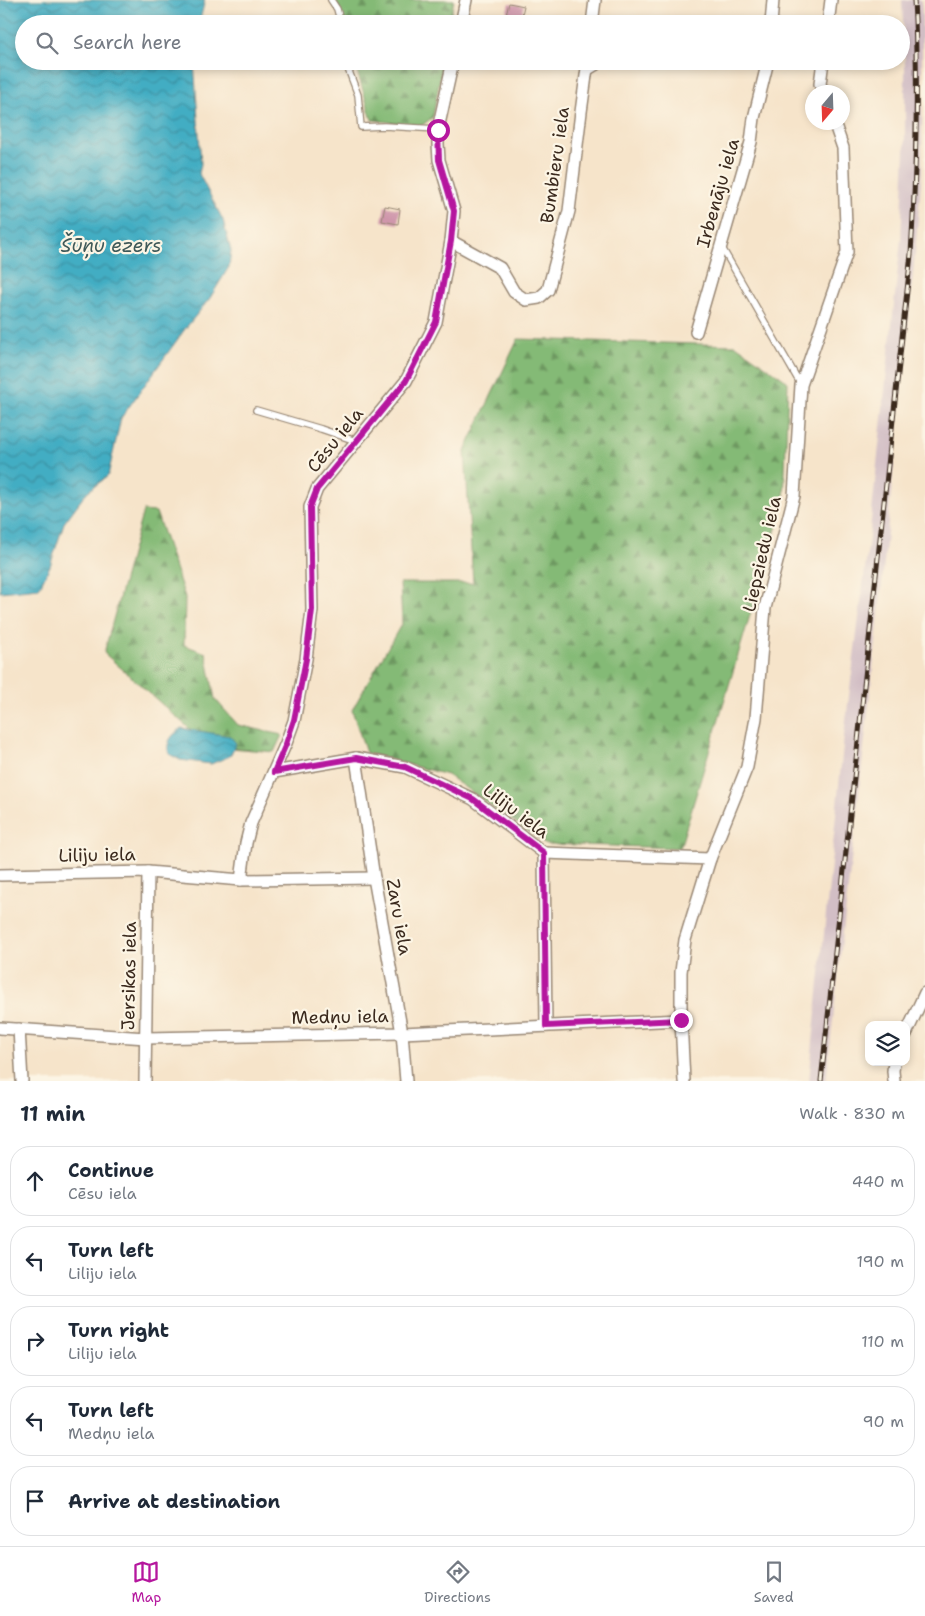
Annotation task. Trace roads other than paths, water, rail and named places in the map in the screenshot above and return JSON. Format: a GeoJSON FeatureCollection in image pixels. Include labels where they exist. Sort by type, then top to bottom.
{"type":"FeatureCollection","features":[{"type":"Feature","properties":{"kind":"street"},"geometry":{"type":"LineString","coordinates":[[463,15],[466,0]]}},
{"type":"Feature","properties":{"kind":"street"},"geometry":{"type":"LineString","coordinates":[[593,15],[595,0]]}},
{"type":"Feature","properties":{"kind":"street"},"geometry":{"type":"LineString","coordinates":[[769,15],[772,0]]}},
{"type":"Feature","properties":{"kind":"street"},"geometry":{"type":"LineString","coordinates":[[829,15],[830,0]]}},
{"type":"Feature","properties":{"kind":"street","name":"Cēsu iela"},"geometry":{"type":"LineString","coordinates":[[241,880],[246,843],[252,823],[286,744],[294,720],[306,659],[312,610],[310,507],[317,489],[406,381],[436,322],[451,241],[454,211],[439,160],[438,130],[451,70]]}},
{"type":"Feature","properties":{"kind":"street","name":"Bumbieru iela"},"geometry":{"type":"LineString","coordinates":[[451,241],[500,268],[514,292],[526,300],[538,298],[548,290],[570,211],[587,70]]}},
{"type":"Feature","properties":{"kind":"street","name":"Irbenāju iela"},"geometry":{"type":"LineString","coordinates":[[696,332],[751,142],[754,118],[766,70]]}},
{"type":"Feature","properties":{"kind":"street"},"geometry":{"type":"LineString","coordinates":[[820,85],[822,70]]}},
{"type":"Feature","properties":{"kind":"street","name":"Liepziedu iela"},"geometry":{"type":"LineString","coordinates":[[684,1081],[681,972],[685,940],[710,859],[747,767],[756,718],[765,608],[794,496],[801,385],[847,252],[843,148],[837,130]]}},
{"type":"Feature","properties":{"kind":"street","name":"Liliju iela"},"geometry":{"type":"LineString","coordinates":[[274,772],[356,758],[405,767],[473,799],[544,853],[546,1026]]}},
{"type":"Feature","properties":{"kind":"street","name":"Zaru iela"},"geometry":{"type":"LineString","coordinates":[[356,758],[374,878],[402,1033],[406,1081]]}},
{"type":"Feature","properties":{"kind":"street"},"geometry":{"type":"LineString","coordinates":[[544,853],[710,859]]}},
{"type":"Feature","properties":{"kind":"street","name":"Liliju iela"},"geometry":{"type":"LineString","coordinates":[[0,874],[148,872],[241,880],[374,878]]}},
{"type":"Feature","properties":{"kind":"street","name":"Jersikas iela"},"geometry":{"type":"LineString","coordinates":[[145,1081],[148,872]]}},
{"type":"Feature","properties":{"kind":"street"},"geometry":{"type":"LineString","coordinates":[[910,1025],[925,993]]}},
{"type":"Feature","properties":{"kind":"street","name":"Medņu iela"},"geometry":{"type":"LineString","coordinates":[[0,1028],[146,1038],[402,1033],[681,1020]]}},
{"type":"Feature","properties":{"kind":"street"},"geometry":{"type":"LineString","coordinates":[[19,1029],[22,1081]]}},
{"type":"Feature","properties":{"kind":"street"},"geometry":{"type":"LineString","coordinates":[[894,1066],[894,1081]]}},
{"type":"Feature","properties":{"kind":"lane"},"geometry":{"type":"LineString","coordinates":[[332,0],[339,15]]}},
{"type":"Feature","properties":{"kind":"lane"},"geometry":{"type":"LineString","coordinates":[[348,70],[358,95],[361,127],[384,126],[438,130]]}},
{"type":"Feature","properties":{"kind":"lane"},"geometry":{"type":"LineString","coordinates":[[587,74],[593,70]]}},
{"type":"Feature","properties":{"kind":"lane"},"geometry":{"type":"LineString","coordinates":[[721,246],[801,385]]}},
{"type":"Feature","properties":{"kind":"lane"},"geometry":{"type":"LineString","coordinates":[[256,410],[356,441]]}},
{"type":"Feature","properties":{"kind":"water","name":"Šūņu ezers"},"geometry":{"type":"Polygon","coordinates":[[[0,0],[205,0],[201,15],[15,15],[15,70],[195,70],[201,164],[199,174],[223,220],[231,251],[229,267],[210,298],[185,329],[121,418],[108,476],[87,492],[64,523],[50,566],[39,588],[0,592],[0,0]]]}},
{"type":"Feature","properties":{"kind":"water"},"geometry":{"type":"Polygon","coordinates":[[[181,728],[230,736],[236,743],[230,756],[211,764],[180,760],[169,754],[168,746],[172,736],[181,728]]]}},
{"type":"Feature","properties":{"kind":"railway"},"geometry":{"type":"LineString","coordinates":[[821,1081],[911,254],[916,127],[914,0]]}}]}
